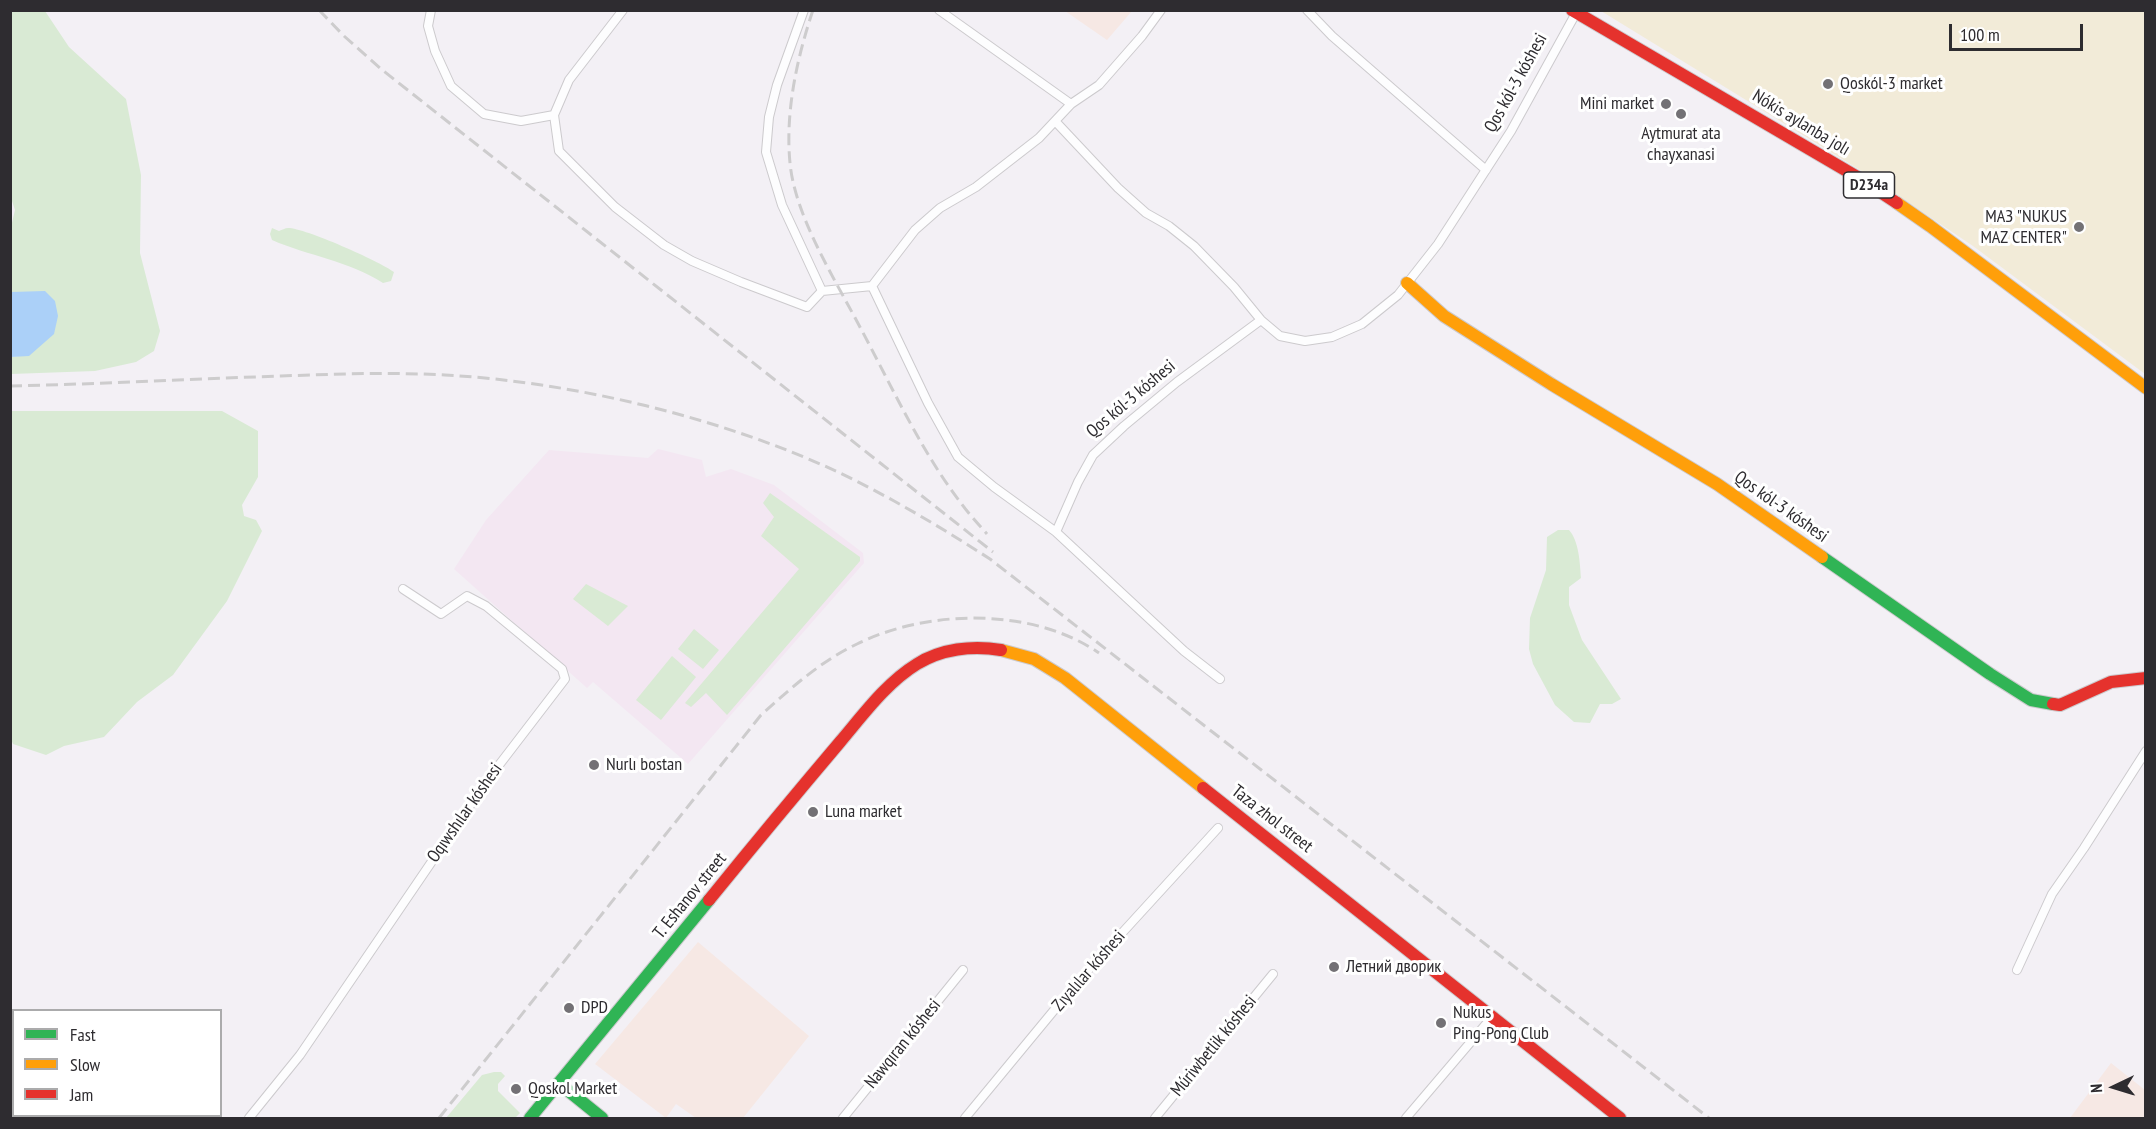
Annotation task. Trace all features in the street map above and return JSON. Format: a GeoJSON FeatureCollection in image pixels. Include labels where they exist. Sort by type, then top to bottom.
{"type":"FeatureCollection","features":[{"type":"Feature","properties":{"kind":"main road","name":"Nókis aylanba jolı"},"geometry":{"type":"LineString","coordinates":[[1574,12],[1859,178],[1930,226],[2145,388]]}},
{"type":"Feature","properties":{"kind":"main road","name":"Qos kól-3 kóshesi"},"geometry":{"type":"LineString","coordinates":[[1407,284],[1444,316],[1551,384],[1717,484],[1983,670],[2031,700],[2060,705],[2112,682],[2145,678]]}},
{"type":"Feature","properties":{"kind":"main road","name":"Taza zhol street"},"geometry":{"type":"LineString","coordinates":[[878,698],[926,658],[962,648],[1009,651],[1035,660],[1065,678],[1620,1119]]}},
{"type":"Feature","properties":{"kind":"main road","name":"T. Eshanov street"},"geometry":{"type":"LineString","coordinates":[[530,1119],[790,800],[878,698]]}},
{"type":"Feature","properties":{"kind":"main road"},"geometry":{"type":"LineString","coordinates":[[560,1084],[602,1119]]}},
{"type":"Feature","properties":{"kind":"street"},"geometry":{"type":"LineString","coordinates":[[431,10],[428,26],[435,51],[452,86],[484,114],[521,121],[554,116]]}},
{"type":"Feature","properties":{"kind":"street"},"geometry":{"type":"LineString","coordinates":[[623,10],[569,80],[554,116],[559,151],[615,207],[664,245],[692,261],[807,307],[822,291],[872,286],[915,230],[940,208],[976,188],[1039,138],[1071,104],[1099,85],[1142,36],[1161,10]]}},
{"type":"Feature","properties":{"kind":"street"},"geometry":{"type":"LineString","coordinates":[[804,10],[777,84],[768,117],[766,152],[782,205],[822,291]]}},
{"type":"Feature","properties":{"kind":"street"},"geometry":{"type":"LineString","coordinates":[[939,10],[1071,104]]}},
{"type":"Feature","properties":{"kind":"street"},"geometry":{"type":"LineString","coordinates":[[1307,10],[1332,36],[1486,170]]}},
{"type":"Feature","properties":{"kind":"street","name":"Qos kól-3 kóshesi"},"geometry":{"type":"LineString","coordinates":[[1055,121],[1118,188],[1146,213],[1169,226],[1194,246],[1234,287],[1261,320],[1280,336],[1305,341],[1332,337],[1362,324],[1398,295],[1438,244],[1511,131],[1574,12]]}},
{"type":"Feature","properties":{"kind":"street"},"geometry":{"type":"LineString","coordinates":[[872,286],[928,403],[958,457],[994,487],[1056,532],[1184,651],[1220,679]]}},
{"type":"Feature","properties":{"kind":"street","name":"Qos kól-3 kóshesi"},"geometry":{"type":"LineString","coordinates":[[1056,532],[1078,482],[1093,455],[1177,382],[1261,320]]}},
{"type":"Feature","properties":{"kind":"street","name":"Oqıwshılar kóshesi"},"geometry":{"type":"LineString","coordinates":[[249,1119],[300,1055],[486,782],[564,679],[562,669],[486,606],[467,596],[441,614],[403,589]]}},
{"type":"Feature","properties":{"kind":"street"},"geometry":{"type":"LineString","coordinates":[[2018,970],[2052,894],[2145,751]]}},
{"type":"Feature","properties":{"kind":"street","name":"Zıyalılar kóshesi"},"geometry":{"type":"LineString","coordinates":[[965,1119],[1079,980],[1218,828]]}},
{"type":"Feature","properties":{"kind":"street","name":"Nawqıran kóshesi"},"geometry":{"type":"LineString","coordinates":[[843,1119],[963,970]]}},
{"type":"Feature","properties":{"kind":"street","name":"Múriwbetlik kóshesi"},"geometry":{"type":"LineString","coordinates":[[1155,1119],[1273,974]]}},
{"type":"Feature","properties":{"kind":"street"},"geometry":{"type":"LineString","coordinates":[[1406,1119],[1492,1017]]}},
{"type":"Feature","properties":{"kind":"shaded area"},"geometry":{"type":"Polygon","coordinates":[[[1065,11],[1132,11],[1107,40],[1065,11]]]}},
{"type":"Feature","properties":{"kind":"shaded area"},"geometry":{"type":"Polygon","coordinates":[[[658,449],[702,460],[706,477],[731,469],[774,485],[863,553],[864,563],[688,764],[593,682],[587,688],[454,569],[486,520],[549,450],[648,458],[658,449]]]}},
{"type":"Feature","properties":{"kind":"shaded area"},"geometry":{"type":"Polygon","coordinates":[[[698,942],[809,1036],[743,1118],[696,1118],[676,1104],[666,1118],[595,1064],[698,942]]]}},
{"type":"Feature","properties":{"kind":"shaded area"},"geometry":{"type":"Polygon","coordinates":[[[2111,1063],[2145,1090],[2145,1118],[2070,1118],[2111,1063]]]}},
{"type":"Feature","properties":{"kind":"green space"},"geometry":{"type":"Polygon","coordinates":[[[11,11],[45,11],[69,47],[126,99],[141,175],[140,253],[160,331],[154,351],[136,362],[95,371],[11,374],[11,357],[29,355],[45,292],[11,292],[10,231],[15,210],[10,195],[11,11]]]}},
{"type":"Feature","properties":{"kind":"green space"},"geometry":{"type":"Polygon","coordinates":[[[272,228],[279,231],[287,228],[297,229],[358,253],[394,272],[391,281],[383,283],[357,269],[272,240],[270,234],[272,228]]]}},
{"type":"Feature","properties":{"kind":"green space"},"geometry":{"type":"Polygon","coordinates":[[[11,411],[222,411],[258,431],[258,477],[242,505],[244,516],[256,520],[262,531],[227,601],[173,675],[137,702],[104,737],[64,746],[46,755],[13,744],[11,739],[11,411]]]}},
{"type":"Feature","properties":{"kind":"green space"},"geometry":{"type":"Polygon","coordinates":[[[770,493],[860,557],[860,561],[727,715],[706,693],[691,707],[685,703],[799,569],[761,536],[774,517],[763,503],[770,493]]]}},
{"type":"Feature","properties":{"kind":"green space"},"geometry":{"type":"Polygon","coordinates":[[[1558,530],[1569,530],[1578,552],[1581,578],[1569,587],[1569,605],[1582,640],[1621,699],[1612,704],[1600,704],[1590,723],[1574,722],[1555,705],[1533,664],[1529,649],[1530,618],[1546,570],[1547,537],[1558,530]]]}},
{"type":"Feature","properties":{"kind":"green space"},"geometry":{"type":"Polygon","coordinates":[[[586,584],[628,606],[608,626],[573,599],[586,584]]]}},
{"type":"Feature","properties":{"kind":"green space"},"geometry":{"type":"Polygon","coordinates":[[[694,629],[719,650],[703,669],[678,649],[694,629]]]}},
{"type":"Feature","properties":{"kind":"green space"},"geometry":{"type":"Polygon","coordinates":[[[672,656],[696,677],[661,720],[636,700],[672,656]]]}},
{"type":"Feature","properties":{"kind":"green space"},"geometry":{"type":"Polygon","coordinates":[[[501,1072],[505,1076],[498,1084],[498,1091],[520,1113],[515,1118],[446,1118],[482,1075],[501,1072]]]}},
{"type":"Feature","properties":{"kind":"sand"},"geometry":{"type":"Polygon","coordinates":[[[1601,11],[2145,11],[2145,374],[1973,246],[1860,170],[1601,11]]]}},
{"type":"Feature","properties":{"kind":"water"},"geometry":{"type":"Polygon","coordinates":[[[45,291],[55,301],[58,316],[54,334],[29,356],[11,357],[11,292],[45,291]]]}},
{"type":"Feature","properties":{"kind":"railway"},"geometry":{"type":"LineString","coordinates":[[319,10],[381,69],[993,552]]}},
{"type":"Feature","properties":{"kind":"railway"},"geometry":{"type":"LineString","coordinates":[[813,10],[797,66],[791,105],[789,144],[793,184],[818,248],[920,441],[967,511],[987,534]]}},
{"type":"Feature","properties":{"kind":"railway"},"geometry":{"type":"LineString","coordinates":[[10,386],[363,374],[424,374],[494,379],[545,386],[647,406],[747,435],[795,453],[879,493],[990,559],[1709,1118]]}},
{"type":"Feature","properties":{"kind":"railway"},"geometry":{"type":"LineString","coordinates":[[439,1118],[761,715],[819,667],[857,644],[885,632],[947,619],[980,618],[1043,627],[1072,638],[1099,653]]}},
{"type":"Feature","properties":{"kind":"traffic: fast"},"geometry":{"type":"LineString","coordinates":[[1822,557],[1990,674],[2031,700],[2053,704]]}},
{"type":"Feature","properties":{"kind":"traffic: fast"},"geometry":{"type":"LineString","coordinates":[[530,1118],[709,900]]}},
{"type":"Feature","properties":{"kind":"traffic: fast"},"geometry":{"type":"LineString","coordinates":[[560,1084],[602,1118]]}},
{"type":"Feature","properties":{"kind":"traffic: slow"},"geometry":{"type":"LineString","coordinates":[[1897,203],[2146,388]]}},
{"type":"Feature","properties":{"kind":"traffic: slow"},"geometry":{"type":"LineString","coordinates":[[1407,283],[1444,316],[1551,384],[1717,484],[1822,557]]}},
{"type":"Feature","properties":{"kind":"traffic: slow"},"geometry":{"type":"LineString","coordinates":[[1001,650],[1034,659],[1065,678],[1203,788]]}},
{"type":"Feature","properties":{"kind":"traffic: jam"},"geometry":{"type":"LineString","coordinates":[[1572,10],[1859,178],[1897,203]]}},
{"type":"Feature","properties":{"kind":"traffic: jam"},"geometry":{"type":"LineString","coordinates":[[709,900],[866,710],[895,680],[926,659],[946,652],[968,648],[1001,650]]}},
{"type":"Feature","properties":{"kind":"traffic: jam"},"geometry":{"type":"LineString","coordinates":[[2053,704],[2060,705],[2111,682],[2146,678]]}},
{"type":"Feature","properties":{"kind":"traffic: jam"},"geometry":{"type":"LineString","coordinates":[[1203,788],[1620,1118]]}},
{"type":"Feature","properties":{"kind":"place","name":"Qoskól-3 market"},"geometry":{"type":"Point","coordinates":[1828,84]}},
{"type":"Feature","properties":{"kind":"place","name":"Mini market"},"geometry":{"type":"Point","coordinates":[1666,104]}},
{"type":"Feature","properties":{"kind":"place","name":"Aytmurat ata chayxanasi"},"geometry":{"type":"Point","coordinates":[1681,114]}},
{"type":"Feature","properties":{"kind":"place","name":"МАЗ \"NUKUS MAZ CENTER\""},"geometry":{"type":"Point","coordinates":[2079,227]}},
{"type":"Feature","properties":{"kind":"place","name":"Nurlı bostan"},"geometry":{"type":"Point","coordinates":[594,765]}},
{"type":"Feature","properties":{"kind":"place","name":"Luna market"},"geometry":{"type":"Point","coordinates":[813,812]}},
{"type":"Feature","properties":{"kind":"place","name":"Летний дворик"},"geometry":{"type":"Point","coordinates":[1334,967]}},
{"type":"Feature","properties":{"kind":"place","name":"DPD"},"geometry":{"type":"Point","coordinates":[569,1008]}},
{"type":"Feature","properties":{"kind":"place","name":"Nukus Ping-Pong Club"},"geometry":{"type":"Point","coordinates":[1441,1023]}},
{"type":"Feature","properties":{"kind":"place","name":"Qoskol Market"},"geometry":{"type":"Point","coordinates":[516,1089]}}]}
